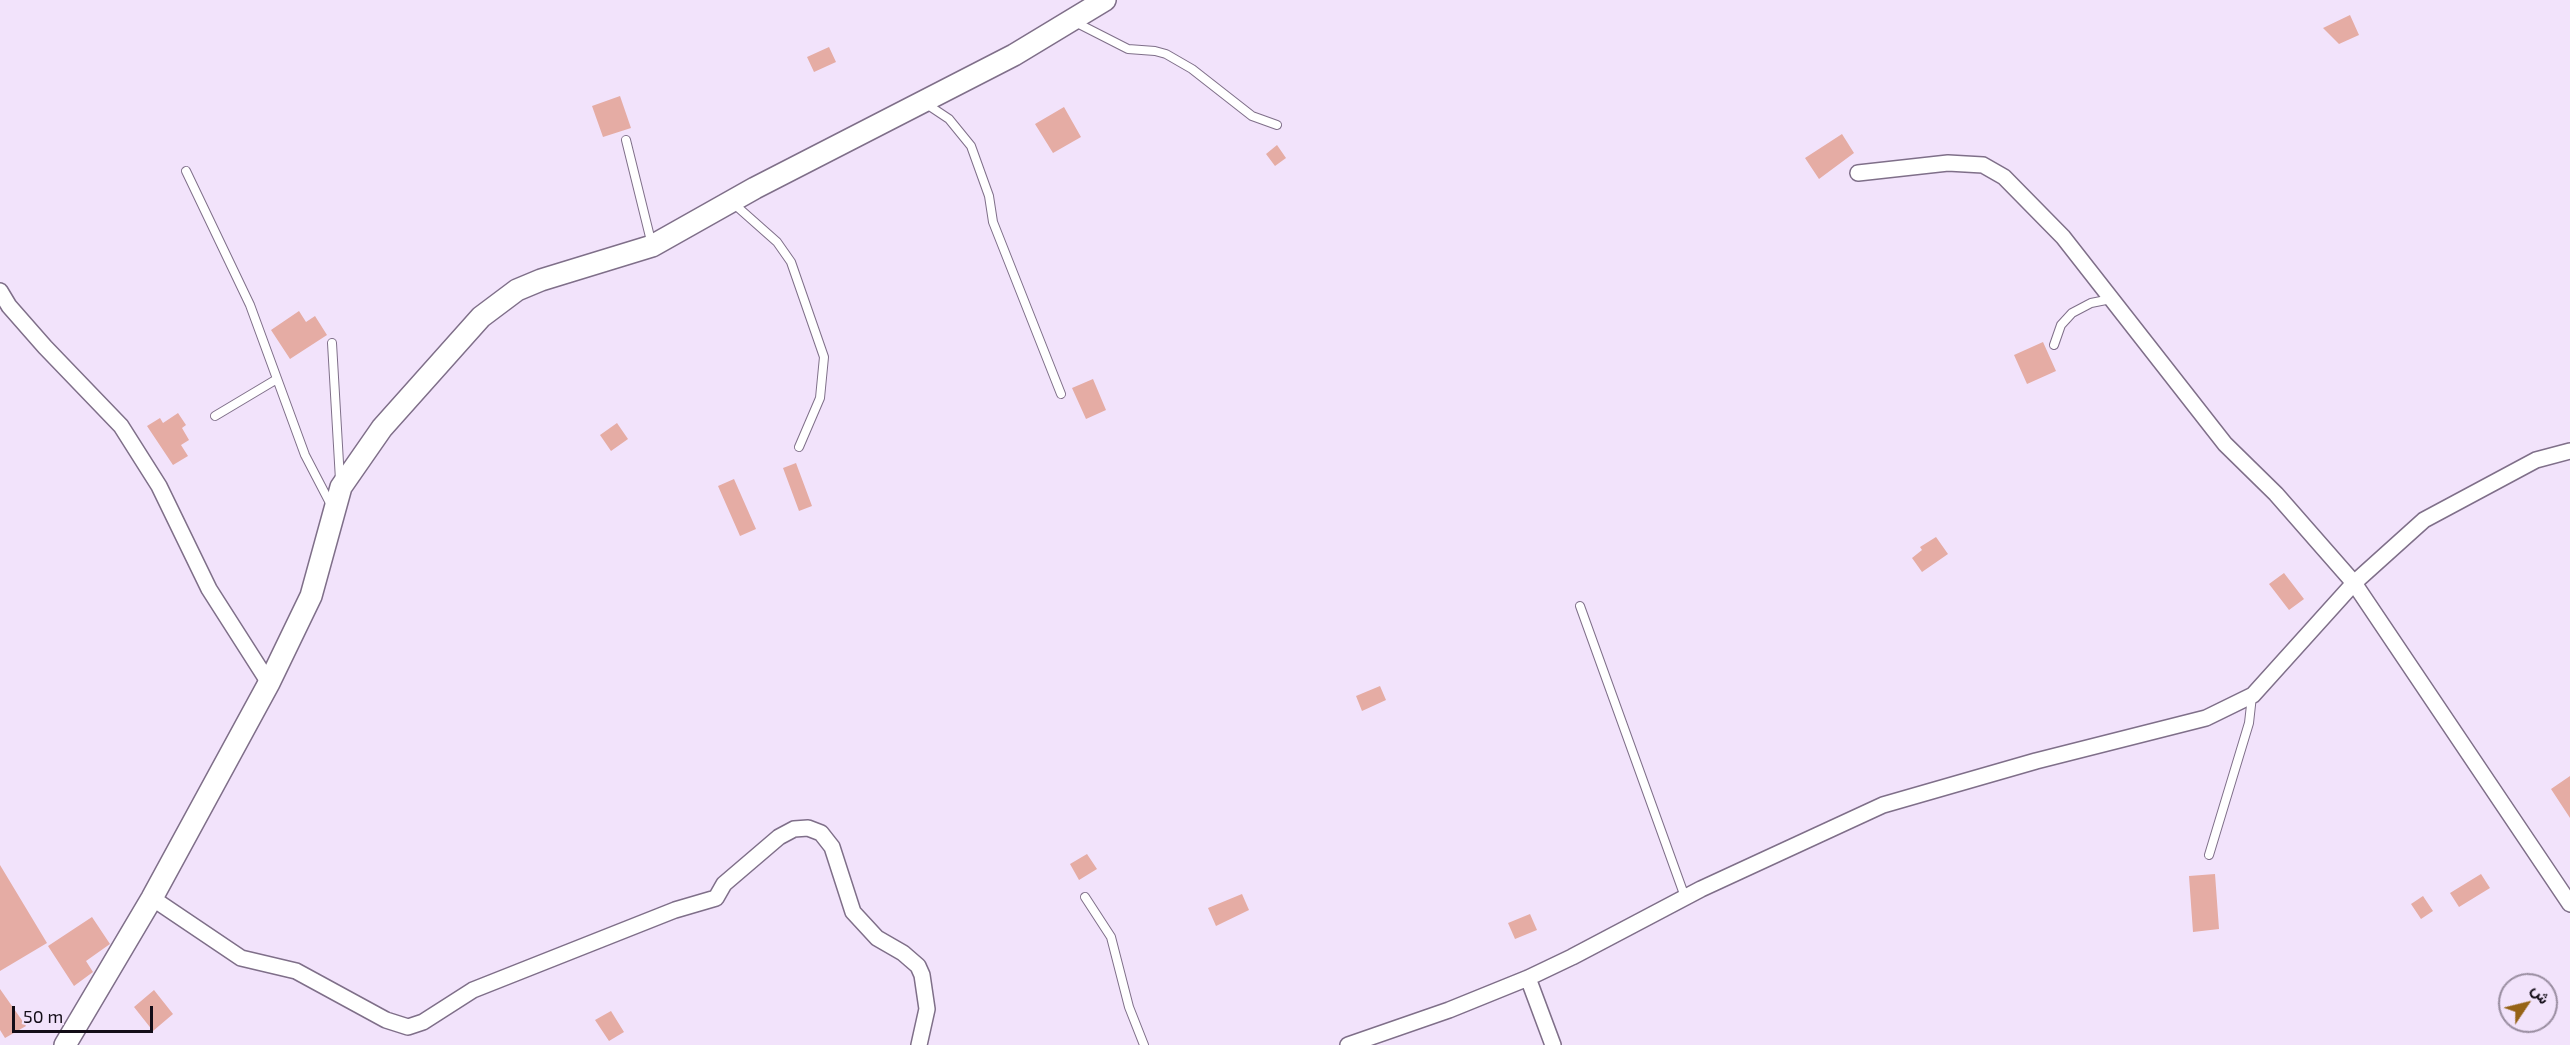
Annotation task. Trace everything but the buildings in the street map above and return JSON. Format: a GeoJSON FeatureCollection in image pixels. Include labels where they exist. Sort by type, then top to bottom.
{"type":"FeatureCollection","features":[{"type":"Feature","properties":{"kind":"street"},"geometry":{"type":"LineString","coordinates":[[65,1045],[152,898],[269,683],[311,596],[341,487],[382,428],[481,317],[517,290],[541,280],[652,246],[1014,54],[1105,0]]}},
{"type":"Feature","properties":{"kind":"street"},"geometry":{"type":"LineString","coordinates":[[1858,172],[1948,164],[1983,165],[2004,177],[2063,237],[2225,444],[2276,494],[2354,583],[2570,904]]}},
{"type":"Feature","properties":{"kind":"street"},"geometry":{"type":"LineString","coordinates":[[0,291],[9,306],[45,347],[121,426],[159,486],[209,589],[269,683]]}},
{"type":"Feature","properties":{"kind":"street"},"geometry":{"type":"LineString","coordinates":[[1348,1045],[1449,1010],[1528,978],[1685,897],[1883,805],[2036,761],[2206,717],[2253,695],[2354,583],[2424,520],[2536,460],[2570,451]]}},
{"type":"Feature","properties":{"kind":"street"},"geometry":{"type":"LineString","coordinates":[[152,898],[240,958],[296,971],[386,1020],[408,1027],[423,1022],[473,990],[675,910],[716,898],[724,884],[779,837],[794,830],[808,828],[821,833],[831,848],[853,912],[877,938],[903,953],[918,966],[922,975],[927,1010],[919,1045]]}},
{"type":"Feature","properties":{"kind":"street"},"geometry":{"type":"LineString","coordinates":[[1528,978],[1553,1045]]}},
{"type":"Feature","properties":{"kind":"lane"},"geometry":{"type":"LineString","coordinates":[[1071,20],[1128,49],[1155,51],[1175,59],[1192,69],[1252,116],[1277,125]]}},
{"type":"Feature","properties":{"kind":"lane"},"geometry":{"type":"LineString","coordinates":[[924,102],[949,119],[971,146],[989,196],[993,222],[1061,394]]}},
{"type":"Feature","properties":{"kind":"lane"},"geometry":{"type":"LineString","coordinates":[[626,140],[652,246]]}},
{"type":"Feature","properties":{"kind":"lane"},"geometry":{"type":"LineString","coordinates":[[186,171],[250,305],[305,455],[334,512]]}},
{"type":"Feature","properties":{"kind":"lane"},"geometry":{"type":"LineString","coordinates":[[732,202],[777,242],[791,262],[824,357],[820,398],[799,447]]}},
{"type":"Feature","properties":{"kind":"lane"},"geometry":{"type":"LineString","coordinates":[[2054,345],[2061,325],[2072,313],[2091,303],[2111,299]]}},
{"type":"Feature","properties":{"kind":"lane"},"geometry":{"type":"LineString","coordinates":[[332,343],[341,487]]}},
{"type":"Feature","properties":{"kind":"lane"},"geometry":{"type":"LineString","coordinates":[[215,416],[277,379]]}},
{"type":"Feature","properties":{"kind":"lane"},"geometry":{"type":"LineString","coordinates":[[1580,606],[1685,897]]}},
{"type":"Feature","properties":{"kind":"lane"},"geometry":{"type":"LineString","coordinates":[[2210,855],[2248,723],[2253,695]]}},
{"type":"Feature","properties":{"kind":"lane"},"geometry":{"type":"LineString","coordinates":[[1085,897],[1111,937],[1129,1007],[1144,1045]]}}]}
